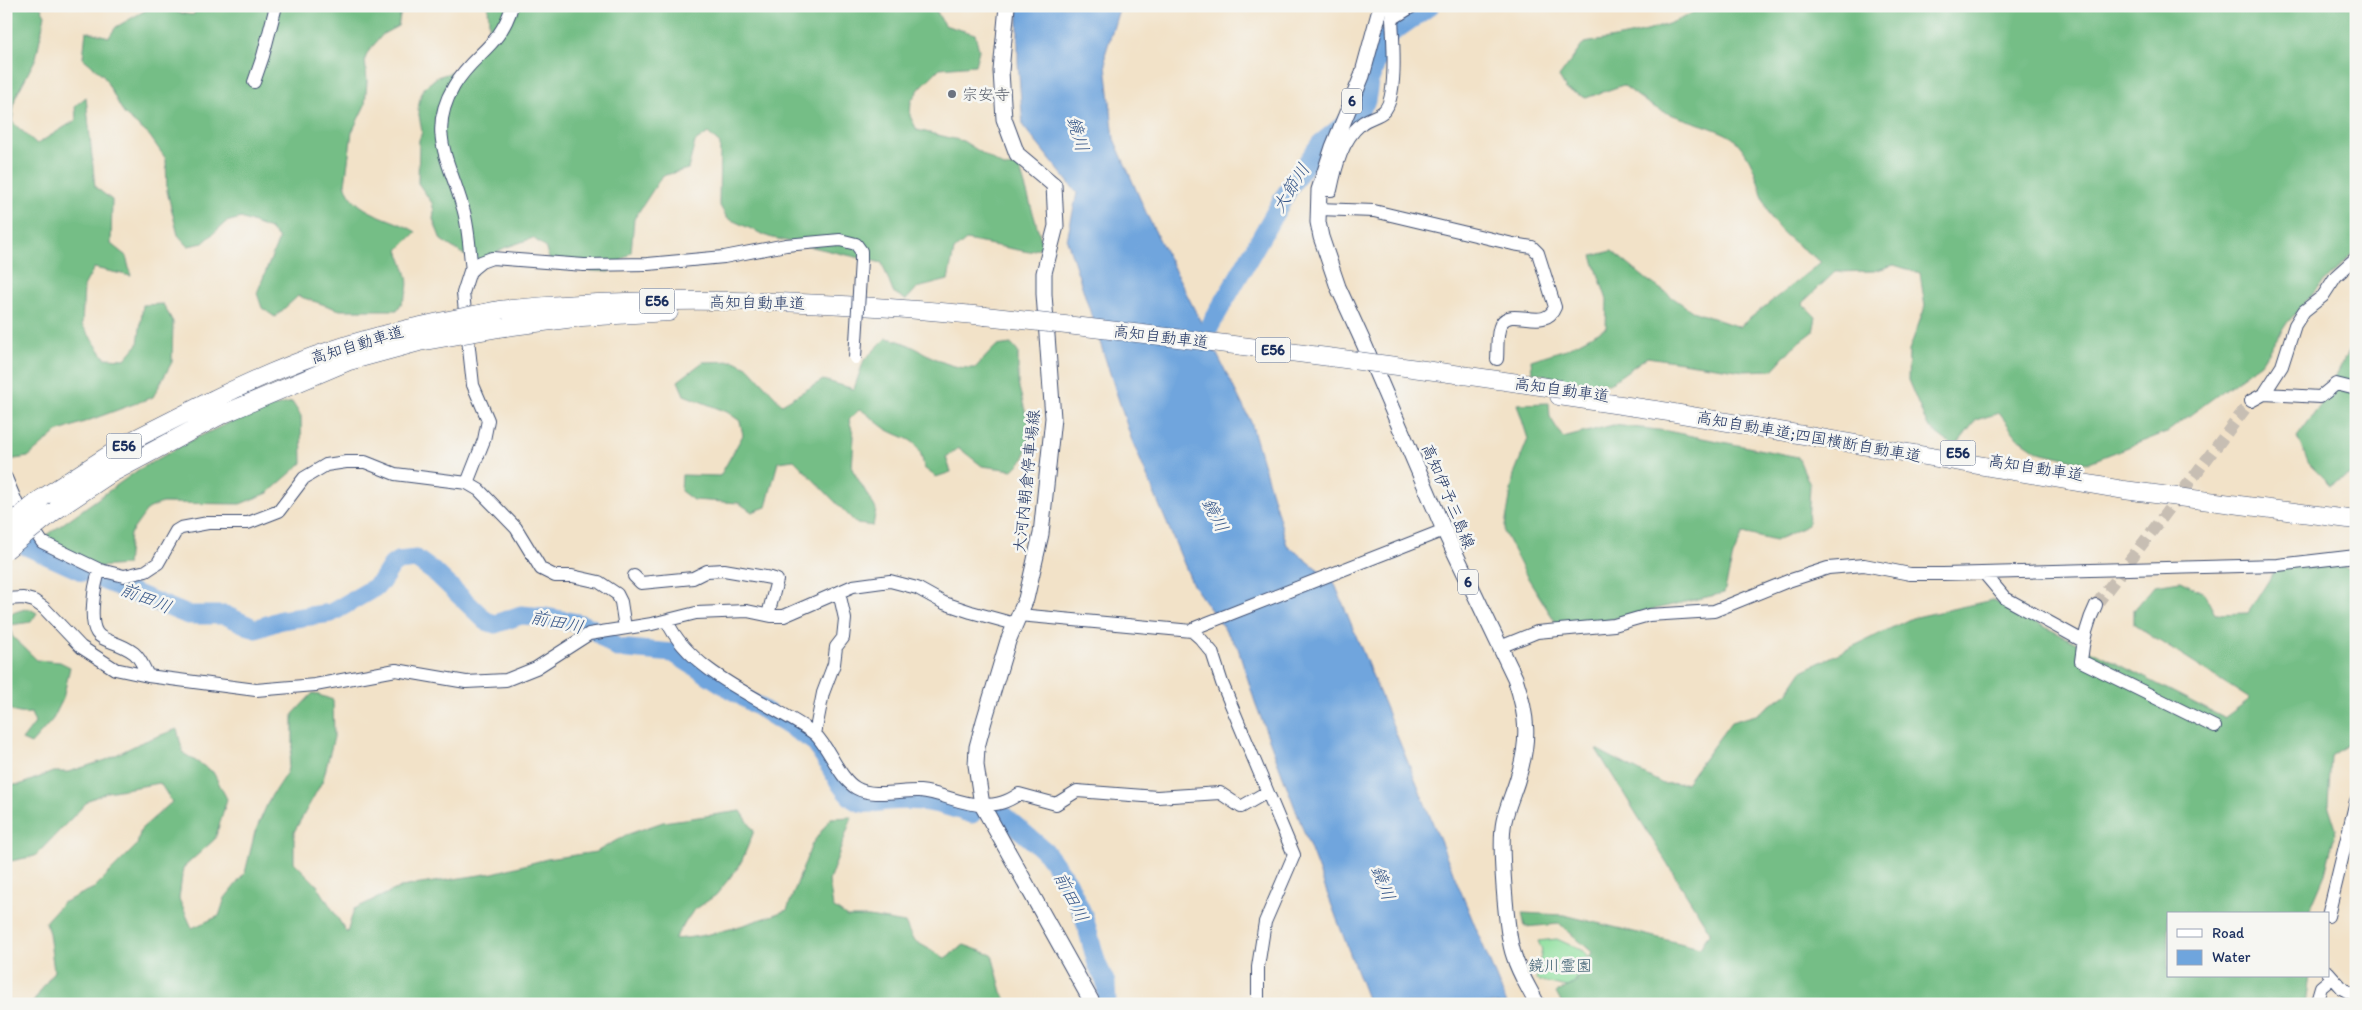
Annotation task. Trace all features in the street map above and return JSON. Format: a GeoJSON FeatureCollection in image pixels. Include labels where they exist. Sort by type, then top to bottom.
{"type":"FeatureCollection","features":[{"type":"Feature","properties":{"kind":"highway","name":"高知自動車道"},"geometry":{"type":"LineString","coordinates":[[6,527],[41,499],[129,442],[253,380],[331,350],[422,324],[499,310],[569,303],[698,301],[824,303],[985,321],[1172,337],[1749,417],[2046,469],[2176,489],[2356,509]]}},
{"type":"Feature","properties":{"kind":"highway","name":"高知自動車道"},"geometry":{"type":"LineString","coordinates":[[6,550],[56,510],[110,474],[219,416],[349,361],[419,342],[505,327],[582,317],[714,310],[814,312],[985,321]]}},
{"type":"Feature","properties":{"kind":"highway","name":"高知自動車道;四国横断自動車道"},"geometry":{"type":"LineString","coordinates":[[1560,392],[2124,490],[2356,520]]}},
{"type":"Feature","properties":{"kind":"main road","name":"大河内朝倉停車場線"},"geometry":{"type":"LineString","coordinates":[[1007,6],[1001,71],[1004,119],[1017,154],[1054,185],[1056,226],[1044,273],[1053,418],[1041,534],[1026,599],[1017,619],[977,747],[976,765],[982,805],[1093,1004]]}},
{"type":"Feature","properties":{"kind":"main road","name":"高知伊予三島線"},"geometry":{"type":"LineString","coordinates":[[1381,6],[1362,76],[1325,169],[1319,190],[1318,209],[1321,237],[1329,265],[1444,530],[1515,678],[1526,718],[1525,750],[1502,832],[1510,942],[1519,970],[1537,1004]]}},
{"type":"Feature","properties":{"kind":"street"},"geometry":{"type":"LineString","coordinates":[[254,82],[276,6]]}},
{"type":"Feature","properties":{"kind":"street"},"geometry":{"type":"LineString","coordinates":[[472,270],[463,207],[445,159],[440,120],[447,98],[457,80],[497,39],[507,24],[512,6]]}},
{"type":"Feature","properties":{"kind":"street"},"geometry":{"type":"LineString","coordinates":[[1319,190],[1331,190],[1344,146],[1355,130],[1362,122],[1385,110],[1391,92],[1394,37],[1392,6]]}},
{"type":"Feature","properties":{"kind":"street"},"geometry":{"type":"LineString","coordinates":[[1392,21],[1412,6]]}},
{"type":"Feature","properties":{"kind":"street"},"geometry":{"type":"LineString","coordinates":[[1318,209],[1374,211],[1532,247],[1538,253],[1556,307],[1553,314],[1546,319],[1510,318],[1504,321],[1500,326],[1497,359]]}},
{"type":"Feature","properties":{"kind":"street"},"geometry":{"type":"LineString","coordinates":[[467,483],[484,440],[488,420],[472,385],[463,293],[467,278],[472,270],[482,262],[492,258],[584,265],[648,264],[724,257],[786,245],[840,240],[856,244],[861,251],[861,260],[855,358]]}},
{"type":"Feature","properties":{"kind":"street"},"geometry":{"type":"LineString","coordinates":[[2251,401],[2264,394],[2282,366],[2296,325],[2304,311],[2323,296],[2336,276],[2356,258]]}},
{"type":"Feature","properties":{"kind":"street"},"geometry":{"type":"LineString","coordinates":[[2264,394],[2320,397],[2336,384],[2356,389]]}},
{"type":"Feature","properties":{"kind":"street"},"geometry":{"type":"LineString","coordinates":[[6,478],[17,504],[42,542],[100,570],[124,576],[146,571],[158,563],[176,531],[181,528],[208,523],[248,523],[279,511],[304,478],[326,465],[365,462],[395,474],[467,483],[479,490],[516,528],[540,569],[555,576],[572,576],[599,582],[617,594],[621,602],[619,629]]}},
{"type":"Feature","properties":{"kind":"street"},"geometry":{"type":"LineString","coordinates":[[6,598],[23,598],[44,608],[81,647],[104,664],[127,673],[256,690],[315,685],[396,670],[443,680],[489,682],[506,680],[536,668],[589,634],[667,621],[705,612],[747,611],[768,616],[784,616],[862,584],[890,581],[917,588],[944,603],[971,612],[1017,619],[1194,629],[1444,530]]}},
{"type":"Feature","properties":{"kind":"street"},"geometry":{"type":"LineString","coordinates":[[1500,647],[1537,632],[1614,625],[1650,615],[1714,611],[1788,581],[1828,568],[1864,565],[1910,574],[1984,573],[2278,565],[2356,556]]}},
{"type":"Feature","properties":{"kind":"street"},"geometry":{"type":"LineString","coordinates":[[100,570],[93,598],[92,620],[94,630],[109,642],[133,652],[140,660],[148,676]]}},
{"type":"Feature","properties":{"kind":"street"},"geometry":{"type":"LineString","coordinates":[[634,576],[641,584],[693,578],[707,571],[724,570],[771,578],[777,580],[768,616]]}},
{"type":"Feature","properties":{"kind":"street"},"geometry":{"type":"LineString","coordinates":[[1984,573],[2001,595],[2083,641]]}},
{"type":"Feature","properties":{"kind":"street"},"geometry":{"type":"LineString","coordinates":[[815,734],[823,693],[834,664],[836,647],[842,638],[845,619],[840,592]]}},
{"type":"Feature","properties":{"kind":"street"},"geometry":{"type":"LineString","coordinates":[[2096,604],[2088,620],[2081,661],[2215,727]]}},
{"type":"Feature","properties":{"kind":"street"},"geometry":{"type":"LineString","coordinates":[[667,621],[672,634],[687,651],[735,687],[815,734],[824,743],[849,782],[857,788],[875,792],[920,791],[960,802],[982,805],[1004,804],[1019,794],[1056,804],[1077,790],[1157,797],[1220,793],[1242,807],[1267,792]]}},
{"type":"Feature","properties":{"kind":"street"},"geometry":{"type":"LineString","coordinates":[[1194,629],[1212,652],[1222,683],[1294,855],[1266,922],[1258,967],[1258,1004]]}},
{"type":"Feature","properties":{"kind":"street"},"geometry":{"type":"LineString","coordinates":[[2329,912],[2350,848],[2356,801]]}},
{"type":"Feature","properties":{"kind":"street"},"geometry":{"type":"LineString","coordinates":[[2330,975],[2356,996]]}},
{"type":"Feature","properties":{"kind":"street"},"geometry":{"type":"LineString","coordinates":[[2316,1004],[2321,987],[2328,978]]}},
{"type":"Feature","properties":{"kind":"green space"},"geometry":{"type":"Polygon","coordinates":[[[6,6],[40,6],[45,15],[36,58],[15,98],[12,122],[37,144],[76,120],[75,106],[86,97],[95,187],[112,200],[111,244],[126,256],[131,276],[94,268],[84,286],[82,325],[105,358],[125,359],[138,344],[143,305],[163,304],[173,322],[172,362],[153,397],[57,432],[28,457],[8,460],[17,500],[6,502],[6,6]]]}},
{"type":"Feature","properties":{"kind":"green space"},"geometry":{"type":"Polygon","coordinates":[[[153,6],[171,6],[179,13],[193,15],[199,6],[402,6],[398,26],[383,34],[368,52],[365,59],[367,81],[365,105],[352,132],[345,184],[350,194],[365,209],[416,232],[398,250],[408,281],[408,287],[403,301],[397,310],[340,310],[298,296],[275,317],[262,308],[257,293],[279,239],[270,229],[241,218],[226,222],[203,243],[188,246],[178,235],[167,191],[166,159],[149,135],[124,114],[103,75],[83,58],[86,31],[109,37],[116,27],[153,6]]]}},
{"type":"Feature","properties":{"kind":"green space"},"geometry":{"type":"Polygon","coordinates":[[[488,6],[934,6],[944,25],[975,34],[979,50],[975,65],[940,68],[920,88],[911,101],[910,116],[917,130],[963,141],[1004,167],[1019,166],[1043,246],[1029,252],[966,240],[954,250],[948,280],[917,288],[906,300],[893,292],[882,263],[769,237],[727,218],[719,204],[720,144],[708,133],[695,142],[688,169],[662,176],[634,219],[631,252],[609,272],[563,269],[550,261],[545,247],[533,238],[504,248],[478,264],[441,240],[433,219],[432,203],[418,183],[419,140],[422,132],[418,109],[421,94],[425,87],[437,77],[459,70],[490,39],[488,6]]]}},
{"type":"Feature","properties":{"kind":"green space"},"geometry":{"type":"Polygon","coordinates":[[[1703,6],[2356,6],[2356,251],[2316,290],[2287,323],[2261,363],[2167,432],[2087,463],[2039,452],[2017,437],[1999,413],[1976,420],[1955,447],[1928,427],[1908,380],[1909,350],[1925,307],[1920,273],[1894,265],[1874,271],[1835,272],[1802,303],[1816,317],[1813,332],[1793,347],[1772,370],[1744,371],[1647,357],[1609,384],[1561,379],[1532,372],[1531,360],[1566,349],[1606,328],[1607,300],[1592,256],[1612,251],[1646,279],[1692,311],[1739,327],[1821,262],[1790,239],[1776,225],[1767,209],[1752,165],[1735,140],[1709,127],[1662,111],[1623,85],[1586,98],[1566,89],[1559,77],[1584,43],[1630,35],[1661,27],[1703,6]]]}},
{"type":"Feature","properties":{"kind":"green space"},"geometry":{"type":"Polygon","coordinates":[[[2356,336],[2356,472],[2330,485],[2309,464],[2297,437],[2322,403],[2356,336]]]}},
{"type":"Feature","properties":{"kind":"green space"},"geometry":{"type":"Polygon","coordinates":[[[886,338],[909,345],[950,365],[975,368],[996,346],[1011,344],[1018,352],[1018,384],[1030,429],[1024,459],[1013,470],[982,466],[959,448],[946,457],[951,472],[936,477],[924,468],[919,450],[912,441],[886,429],[860,409],[849,420],[854,436],[852,469],[876,509],[873,526],[857,524],[794,460],[778,462],[766,507],[752,512],[739,503],[693,500],[681,491],[682,475],[720,476],[743,435],[740,421],[727,412],[684,395],[678,381],[703,362],[735,361],[749,368],[782,404],[823,380],[854,389],[864,360],[886,338]]]}},
{"type":"Feature","properties":{"kind":"green space"},"geometry":{"type":"Polygon","coordinates":[[[292,402],[301,416],[302,463],[268,493],[240,504],[162,503],[148,509],[130,534],[127,565],[97,567],[43,538],[138,470],[192,440],[252,412],[292,402]]]}},
{"type":"Feature","properties":{"kind":"green space"},"geometry":{"type":"Polygon","coordinates":[[[1549,403],[1550,417],[1563,438],[1613,425],[1667,431],[1798,457],[1810,485],[1808,525],[1775,541],[1743,533],[1733,556],[1724,593],[1561,631],[1526,575],[1504,532],[1514,474],[1528,439],[1517,404],[1549,403]]]}},
{"type":"Feature","properties":{"kind":"green space"},"geometry":{"type":"Polygon","coordinates":[[[2317,556],[2356,572],[2356,739],[2331,756],[2328,804],[2336,829],[2325,874],[2309,912],[2167,912],[2167,978],[2310,978],[2306,1004],[1562,1004],[1556,993],[1575,983],[1592,952],[1560,924],[1525,927],[1522,913],[1564,915],[1700,948],[1710,932],[1596,749],[1663,784],[1686,783],[1731,722],[1756,715],[1787,693],[1802,671],[1912,618],[1992,600],[2224,718],[2250,699],[2134,625],[2134,610],[2155,585],[2180,581],[2204,593],[2215,614],[2248,613],[2274,572],[2317,556]]]}},
{"type":"Feature","properties":{"kind":"green space"},"geometry":{"type":"Polygon","coordinates":[[[28,608],[37,613],[31,622],[10,625],[12,636],[37,660],[60,662],[70,667],[63,699],[53,719],[31,744],[22,740],[35,723],[31,713],[15,712],[6,700],[9,679],[6,673],[6,615],[28,608]]]}},
{"type":"Feature","properties":{"kind":"green space"},"geometry":{"type":"Polygon","coordinates":[[[313,693],[333,700],[334,737],[323,780],[294,832],[294,862],[317,885],[347,933],[354,909],[401,887],[493,873],[547,859],[596,852],[626,835],[663,822],[741,811],[754,831],[740,865],[716,895],[693,911],[674,939],[717,932],[787,910],[812,844],[831,818],[852,817],[829,881],[833,907],[847,917],[869,917],[905,923],[913,940],[945,958],[964,945],[992,955],[1002,992],[1008,1004],[938,1004],[912,999],[906,1004],[32,1004],[54,971],[49,933],[45,922],[62,903],[94,888],[137,845],[141,829],[172,802],[160,783],[107,792],[89,800],[35,856],[6,862],[6,784],[19,785],[53,772],[68,772],[106,760],[140,743],[177,729],[183,753],[213,772],[227,799],[215,839],[183,868],[179,899],[192,928],[219,916],[225,898],[245,873],[255,832],[270,798],[287,772],[293,745],[293,714],[313,693]]]}},
{"type":"Feature","properties":{"kind":"green space","name":"鏡川霊園"},"geometry":{"type":"Polygon","coordinates":[[[1557,939],[1583,951],[1587,957],[1574,983],[1567,987],[1536,980],[1542,950],[1538,941],[1557,939]]]}},
{"type":"Feature","properties":{"kind":"water","name":"鏡川"},"geometry":{"type":"Polygon","coordinates":[[[1018,6],[1120,6],[1105,55],[1114,139],[1148,217],[1251,422],[1287,545],[1334,582],[1507,1004],[1369,1004],[1255,702],[1238,648],[1193,585],[1131,438],[1067,240],[1077,193],[1023,126],[1018,62],[1018,6]]]}},
{"type":"Feature","properties":{"kind":"waterway","name":"大節川"},"geometry":{"type":"LineString","coordinates":[[1191,351],[1210,326],[1291,185],[1320,144],[1357,114],[1366,101],[1369,82],[1386,37],[1430,6]]}},
{"type":"Feature","properties":{"kind":"waterway","name":"前田川"},"geometry":{"type":"LineString","coordinates":[[11,524],[26,546],[84,572]]}},
{"type":"Feature","properties":{"kind":"waterway","name":"前田川"},"geometry":{"type":"LineString","coordinates":[[102,580],[188,615],[225,615],[256,629],[281,620],[331,613],[374,588],[381,582],[392,565],[398,561],[416,559],[437,574],[486,621],[495,624],[521,615],[546,617],[590,627],[617,648],[673,653],[813,741],[844,790],[859,802],[922,801],[972,814]]}},
{"type":"Feature","properties":{"kind":"waterway","name":"前田川"},"geometry":{"type":"LineString","coordinates":[[996,813],[1004,816],[1045,851],[1068,882],[1084,917],[1097,964],[1106,983],[1107,1004]]}},
{"type":"Feature","properties":{"kind":"tunnel"},"geometry":{"type":"LineString","coordinates":[[2096,605],[2251,401]]}},
{"type":"Feature","properties":{"kind":"place","name":"宗安寺"},"geometry":{"type":"Point","coordinates":[952,94]}}]}
